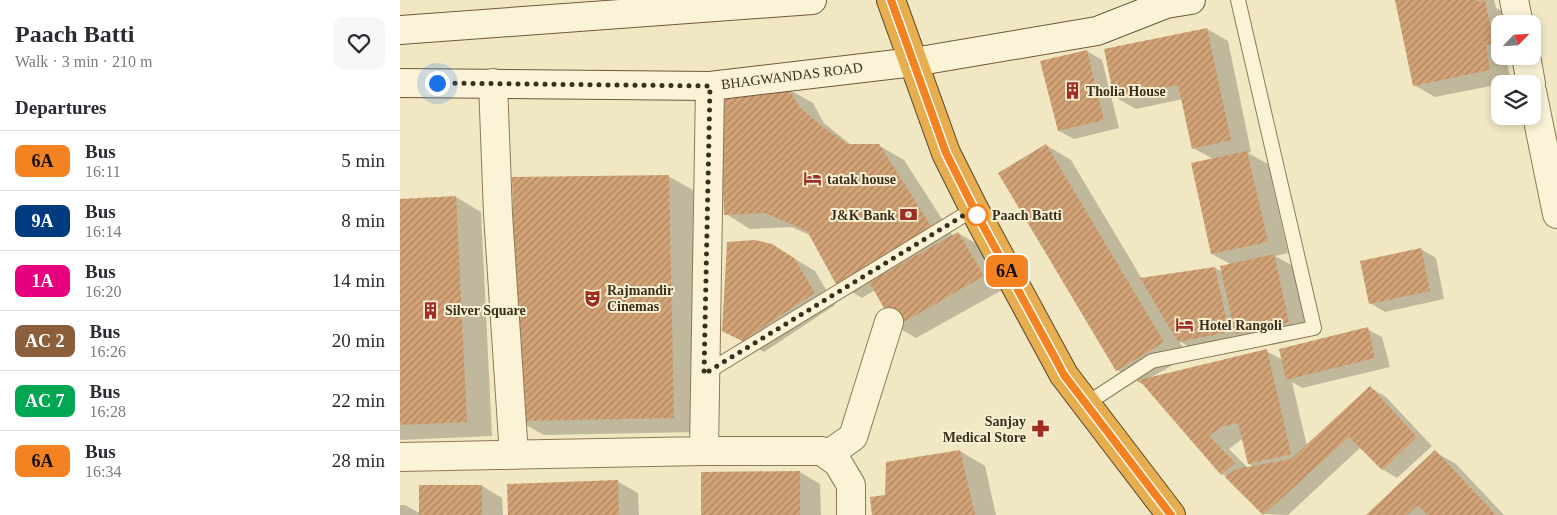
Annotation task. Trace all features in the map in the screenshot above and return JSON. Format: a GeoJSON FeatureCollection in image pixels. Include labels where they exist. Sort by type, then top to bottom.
{"type":"FeatureCollection","features":[{"type":"Feature","properties":{"kind":"highway"},"geometry":{"type":"LineString","coordinates":[[891,0],[946,153],[974,209],[1064,375],[1171,515]]}},
{"type":"Feature","properties":{"kind":"street"},"geometry":{"type":"LineString","coordinates":[[400,30],[812,0]]}},
{"type":"Feature","properties":{"kind":"street"},"geometry":{"type":"LineString","coordinates":[[1127,0],[1178,2]]}},
{"type":"Feature","properties":{"kind":"street"},"geometry":{"type":"LineString","coordinates":[[1514,0],[1517,15]]}},
{"type":"Feature","properties":{"kind":"street","name":"BHAGWANDAS ROAD"},"geometry":{"type":"LineString","coordinates":[[400,83],[710,86],[914,62],[1097,30],[1178,2]]}},
{"type":"Feature","properties":{"kind":"street"},"geometry":{"type":"LineString","coordinates":[[493,83],[498,214],[514,455]]}},
{"type":"Feature","properties":{"kind":"street"},"geometry":{"type":"LineString","coordinates":[[704,451],[710,86]]}},
{"type":"Feature","properties":{"kind":"street"},"geometry":{"type":"LineString","coordinates":[[1539,125],[1557,214]]}},
{"type":"Feature","properties":{"kind":"street"},"geometry":{"type":"LineString","coordinates":[[827,455],[853,436],[889,322]]}},
{"type":"Feature","properties":{"kind":"street"},"geometry":{"type":"LineString","coordinates":[[400,457],[704,451],[822,451],[838,462],[851,485],[850,515]]}},
{"type":"Feature","properties":{"kind":"lane"},"geometry":{"type":"LineString","coordinates":[[1086,404],[1152,361],[1314,328],[1238,0]]}},
{"type":"Feature","properties":{"kind":"lane"},"geometry":{"type":"LineString","coordinates":[[704,374],[974,209]]}},
{"type":"Feature","properties":{"kind":"building"},"geometry":{"type":"Polygon","coordinates":[[[1395,0],[1477,0],[1477,2],[1485,0],[1491,29],[1491,44],[1486,45],[1490,70],[1413,86],[1395,0]]]}},
{"type":"Feature","properties":{"kind":"building"},"geometry":{"type":"Polygon","coordinates":[[[1207,28],[1231,140],[1192,149],[1178,85],[1114,98],[1104,49],[1207,28]]]}},
{"type":"Feature","properties":{"kind":"building","name":"Tholia House"},"geometry":{"type":"Polygon","coordinates":[[[1087,50],[1104,120],[1058,131],[1040,61],[1087,50]]]}},
{"type":"Feature","properties":{"kind":"building"},"geometry":{"type":"Polygon","coordinates":[[[788,87],[799,107],[824,128],[848,144],[879,144],[933,229],[836,284],[807,231],[765,213],[724,215],[719,90],[788,87]]]}},
{"type":"Feature","properties":{"kind":"building"},"geometry":{"type":"Polygon","coordinates":[[[1046,144],[1164,342],[1116,371],[998,173],[1046,144]]]}},
{"type":"Feature","properties":{"kind":"building"},"geometry":{"type":"Polygon","coordinates":[[[1247,151],[1268,242],[1211,254],[1191,163],[1247,151]]]}},
{"type":"Feature","properties":{"kind":"building","name":"Rajmandir Cinemas"},"geometry":{"type":"Polygon","coordinates":[[[669,175],[674,418],[518,421],[512,177],[669,175]]]}},
{"type":"Feature","properties":{"kind":"building","name":"Silver Square"},"geometry":{"type":"Polygon","coordinates":[[[456,196],[467,422],[400,425],[400,199],[456,196]]]}},
{"type":"Feature","properties":{"kind":"building"},"geometry":{"type":"Polygon","coordinates":[[[958,232],[984,276],[895,327],[869,282],[958,232]]]}},
{"type":"Feature","properties":{"kind":"building"},"geometry":{"type":"Polygon","coordinates":[[[755,240],[772,244],[794,258],[815,293],[742,341],[722,331],[727,242],[755,240]]]}},
{"type":"Feature","properties":{"kind":"building"},"geometry":{"type":"Polygon","coordinates":[[[1421,248],[1430,291],[1369,304],[1360,261],[1421,248]]]}},
{"type":"Feature","properties":{"kind":"building"},"geometry":{"type":"Polygon","coordinates":[[[1274,254],[1289,322],[1235,334],[1220,266],[1274,254]]]}},
{"type":"Feature","properties":{"kind":"building"},"geometry":{"type":"Polygon","coordinates":[[[1215,267],[1229,332],[1178,342],[1140,278],[1215,267]]]}},
{"type":"Feature","properties":{"kind":"building"},"geometry":{"type":"Polygon","coordinates":[[[1368,327],[1375,358],[1286,380],[1279,349],[1368,327]]]}},
{"type":"Feature","properties":{"kind":"building"},"geometry":{"type":"Polygon","coordinates":[[[1267,349],[1291,454],[1248,464],[1238,423],[1221,427],[1209,436],[1235,463],[1221,475],[1139,380],[1267,349]]]}},
{"type":"Feature","properties":{"kind":"building"},"geometry":{"type":"Polygon","coordinates":[[[1370,386],[1417,437],[1382,470],[1349,437],[1263,515],[1225,477],[1236,469],[1291,459],[1370,386]]]}},
{"type":"Feature","properties":{"kind":"building"},"geometry":{"type":"Polygon","coordinates":[[[960,450],[975,515],[872,515],[870,497],[885,495],[886,462],[960,450]]]}},
{"type":"Feature","properties":{"kind":"building"},"geometry":{"type":"Polygon","coordinates":[[[1435,450],[1496,515],[1427,515],[1418,505],[1407,515],[1366,515],[1435,450]]]}},
{"type":"Feature","properties":{"kind":"building"},"geometry":{"type":"Polygon","coordinates":[[[800,471],[800,515],[701,515],[701,472],[800,471]]]}},
{"type":"Feature","properties":{"kind":"building"},"geometry":{"type":"Polygon","coordinates":[[[618,480],[619,515],[508,515],[507,484],[618,480]]]}},
{"type":"Feature","properties":{"kind":"building"},"geometry":{"type":"Polygon","coordinates":[[[419,485],[482,485],[482,515],[419,515],[419,485]]]}},
{"type":"Feature","properties":{"kind":"bus line","name":"6A"},"geometry":{"type":"LineString","coordinates":[[891,0],[946,153],[974,209],[1064,375],[1171,515]]}},
{"type":"Feature","properties":{"kind":"place","name":"Tholia House"},"geometry":{"type":"Point","coordinates":[1072,91]}},
{"type":"Feature","properties":{"kind":"place","name":"tatak house"},"geometry":{"type":"Point","coordinates":[813,179]}},
{"type":"Feature","properties":{"kind":"place","name":"J&K Bank"},"geometry":{"type":"Point","coordinates":[909,215]}},
{"type":"Feature","properties":{"kind":"place","name":"Paach Batti"},"geometry":{"type":"Point","coordinates":[977,215]}},
{"type":"Feature","properties":{"kind":"place","name":"Rajmandir Cinemas"},"geometry":{"type":"Point","coordinates":[593,298]}},
{"type":"Feature","properties":{"kind":"place","name":"Silver Square"},"geometry":{"type":"Point","coordinates":[431,310]}},
{"type":"Feature","properties":{"kind":"place","name":"Hotel Rangoli"},"geometry":{"type":"Point","coordinates":[1185,325]}},
{"type":"Feature","properties":{"kind":"place","name":"Sanjay Medical Store"},"geometry":{"type":"Point","coordinates":[1040,429]}},
{"type":"Feature","properties":{"kind":"route"},"geometry":{"type":"LineString","coordinates":[[437,83],[710,86],[704,374],[974,209],[977,215]]}}]}
